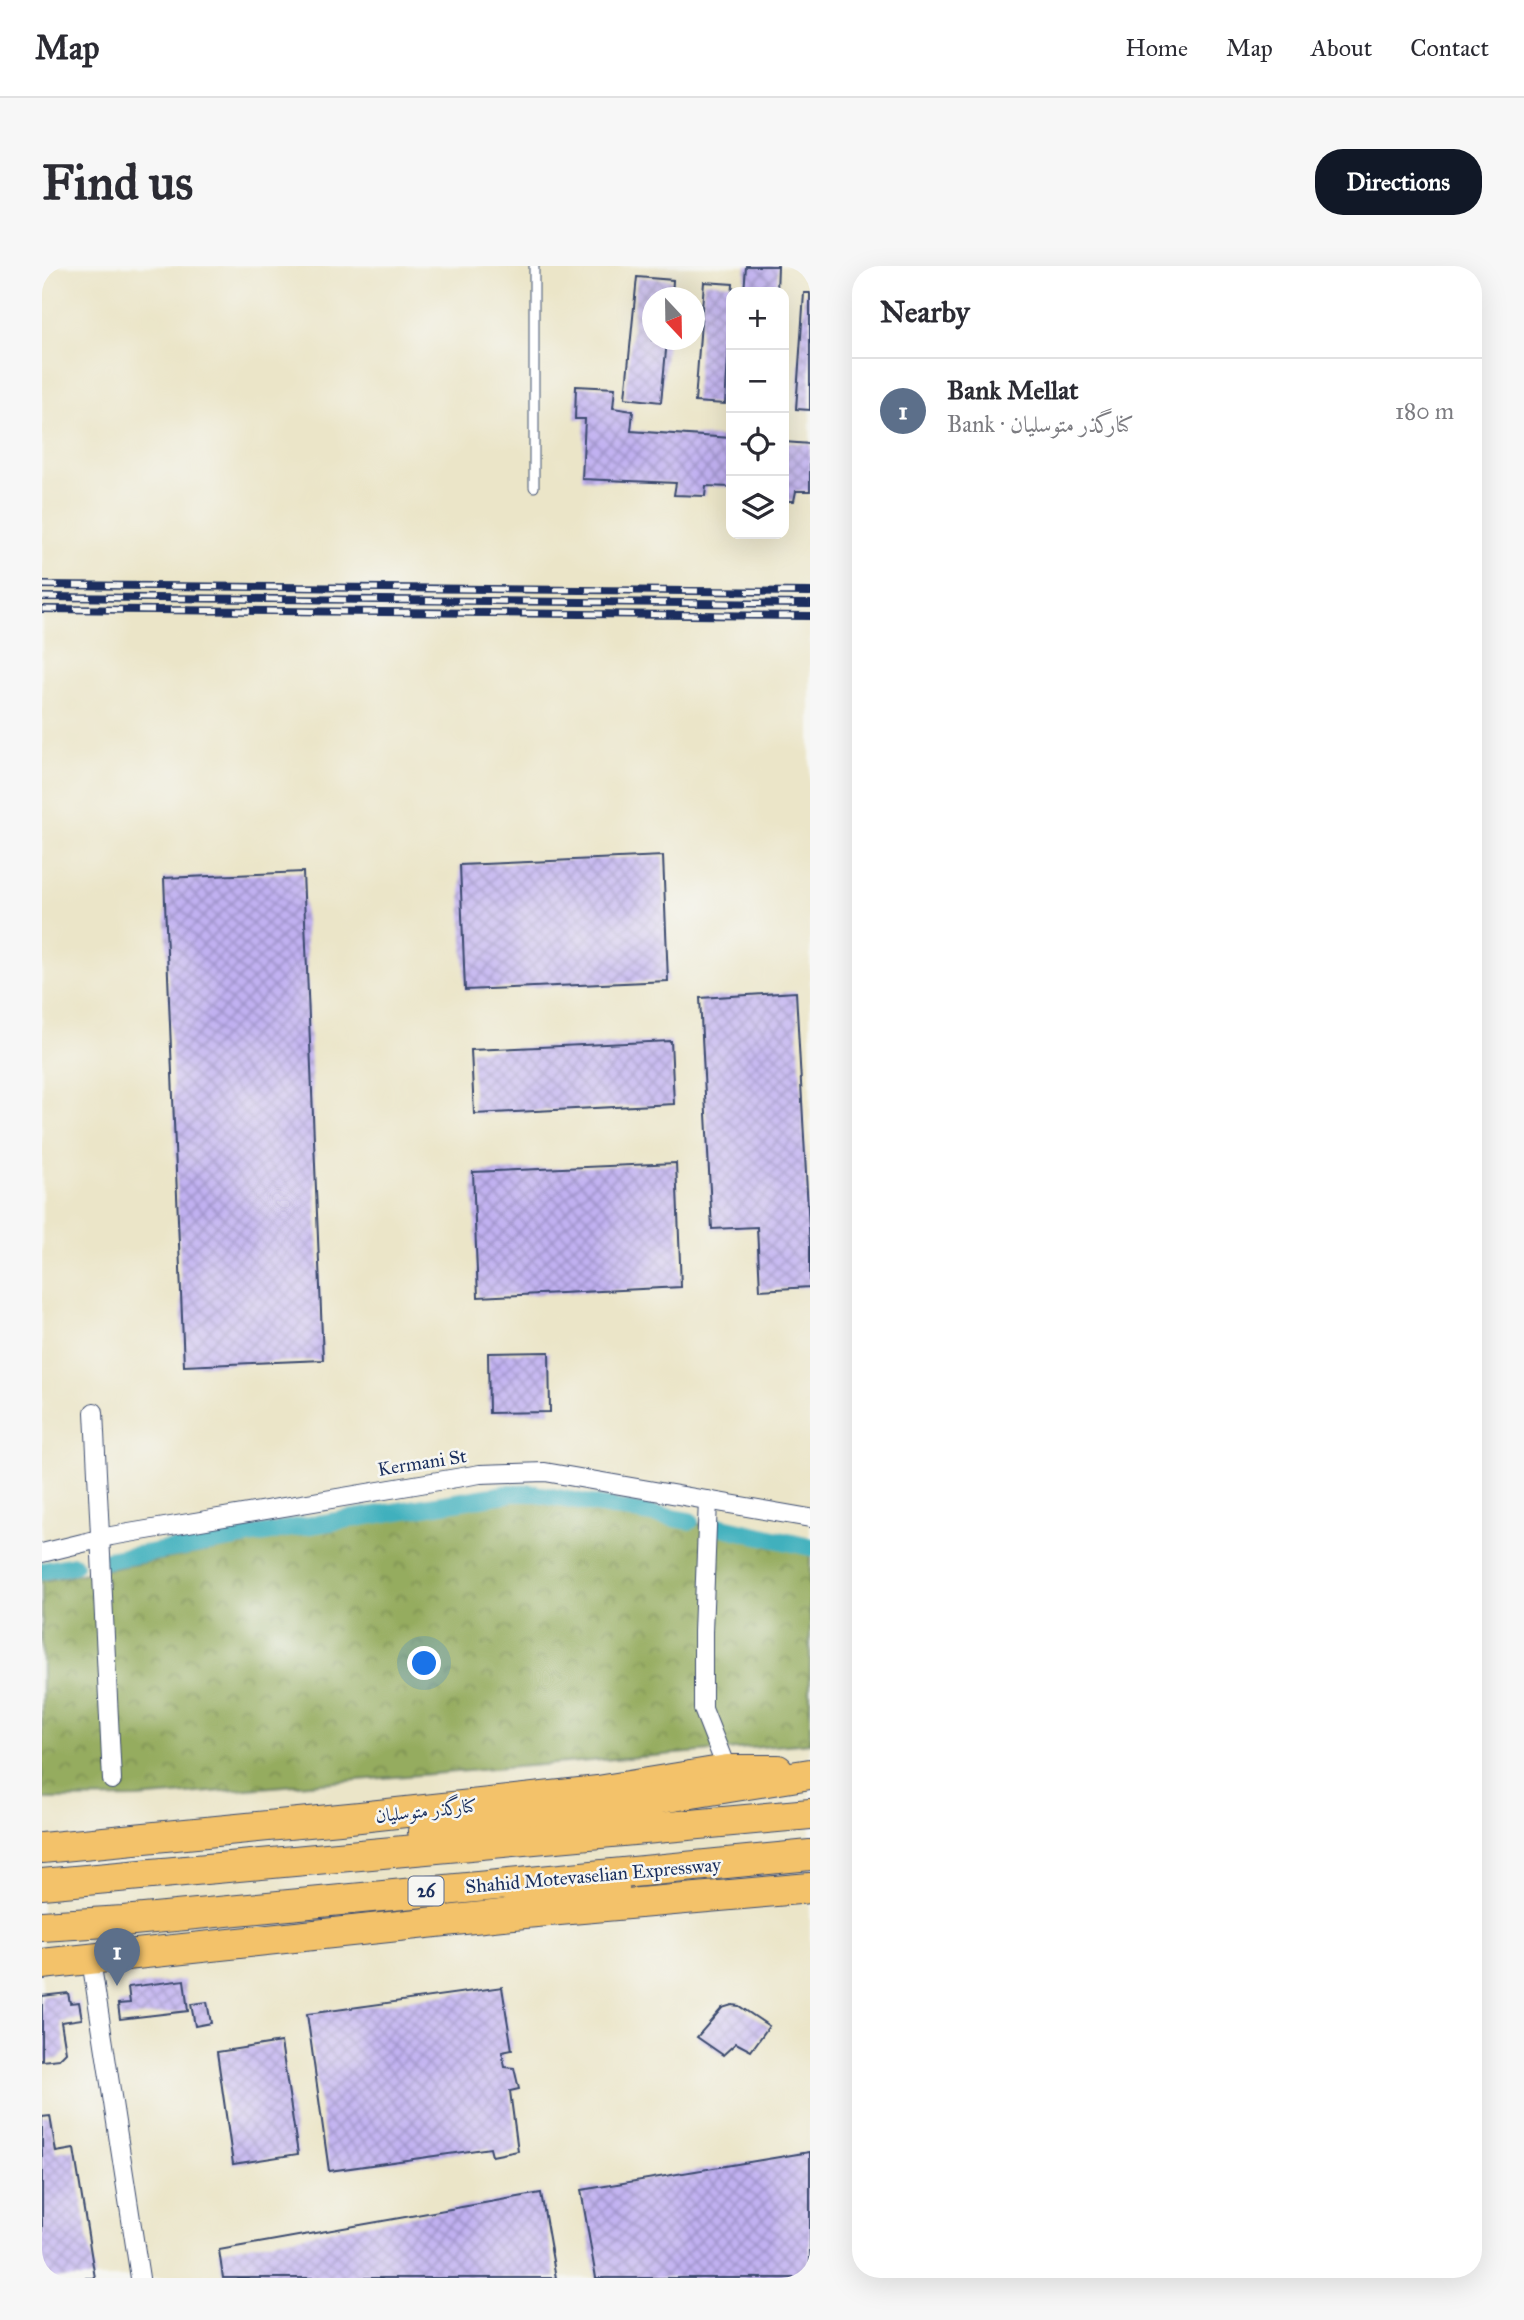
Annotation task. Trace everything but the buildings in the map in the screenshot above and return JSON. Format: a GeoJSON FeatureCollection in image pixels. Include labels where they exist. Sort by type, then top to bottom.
{"type":"FeatureCollection","features":[{"type":"Feature","properties":{"kind":"main road","name":"کنارگذر متوسلیان"},"geometry":{"type":"LineString","coordinates":[[42,1847],[346,1819],[585,1793],[727,1770],[810,1772]]}},
{"type":"Feature","properties":{"kind":"main road"},"geometry":{"type":"LineString","coordinates":[[296,1861],[396,1835],[630,1803],[810,1772]]}},
{"type":"Feature","properties":{"kind":"main road","name":"Shahid Motevaselian Expressway"},"geometry":{"type":"LineString","coordinates":[[42,1884],[810,1814]]}},
{"type":"Feature","properties":{"kind":"main road","name":"Shahid Motevaselian Expressway"},"geometry":{"type":"LineString","coordinates":[[42,1926],[810,1855]]}},
{"type":"Feature","properties":{"kind":"main road"},"geometry":{"type":"LineString","coordinates":[[502,1915],[739,1861]]}},
{"type":"Feature","properties":{"kind":"main road"},"geometry":{"type":"LineString","coordinates":[[42,1964],[502,1915],[810,1888]]}},
{"type":"Feature","properties":{"kind":"street"},"geometry":{"type":"LineString","coordinates":[[94,1412],[112,1780]]}},
{"type":"Feature","properties":{"kind":"street","name":"Kermani St"},"geometry":{"type":"LineString","coordinates":[[42,1553],[100,1538],[480,1474],[513,1471],[545,1472],[810,1518]]}},
{"type":"Feature","properties":{"kind":"street"},"geometry":{"type":"LineString","coordinates":[[709,1500],[703,1709],[727,1770]]}},
{"type":"Feature","properties":{"kind":"street"},"geometry":{"type":"LineString","coordinates":[[91,1960],[140,2278]]}},
{"type":"Feature","properties":{"kind":"lane"},"geometry":{"type":"LineString","coordinates":[[534,266],[534,487]]}},
{"type":"Feature","properties":{"kind":"green space"},"geometry":{"type":"Polygon","coordinates":[[[515,1496],[810,1541],[810,1743],[137,1798],[42,1799],[42,1581],[515,1496]]]}},
{"type":"Feature","properties":{"kind":"waterway"},"geometry":{"type":"LineString","coordinates":[[280,1530],[512,1493],[530,1493],[690,1521]]}},
{"type":"Feature","properties":{"kind":"waterway"},"geometry":{"type":"LineString","coordinates":[[718,1526],[810,1547]]}},
{"type":"Feature","properties":{"kind":"waterway"},"geometry":{"type":"LineString","coordinates":[[101,1561],[273,1532]]}},
{"type":"Feature","properties":{"kind":"waterway"},"geometry":{"type":"LineString","coordinates":[[42,1571],[74,1565]]}},
{"type":"Feature","properties":{"kind":"railway"},"geometry":{"type":"LineString","coordinates":[[42,585],[810,592]]}},
{"type":"Feature","properties":{"kind":"railway"},"geometry":{"type":"LineString","coordinates":[[42,597],[810,604]]}},
{"type":"Feature","properties":{"kind":"railway"},"geometry":{"type":"LineString","coordinates":[[42,609],[810,616]]}},
{"type":"Feature","properties":{"kind":"place","name":"Bank Mellat"},"geometry":{"type":"Point","coordinates":[117,1986]}}]}
